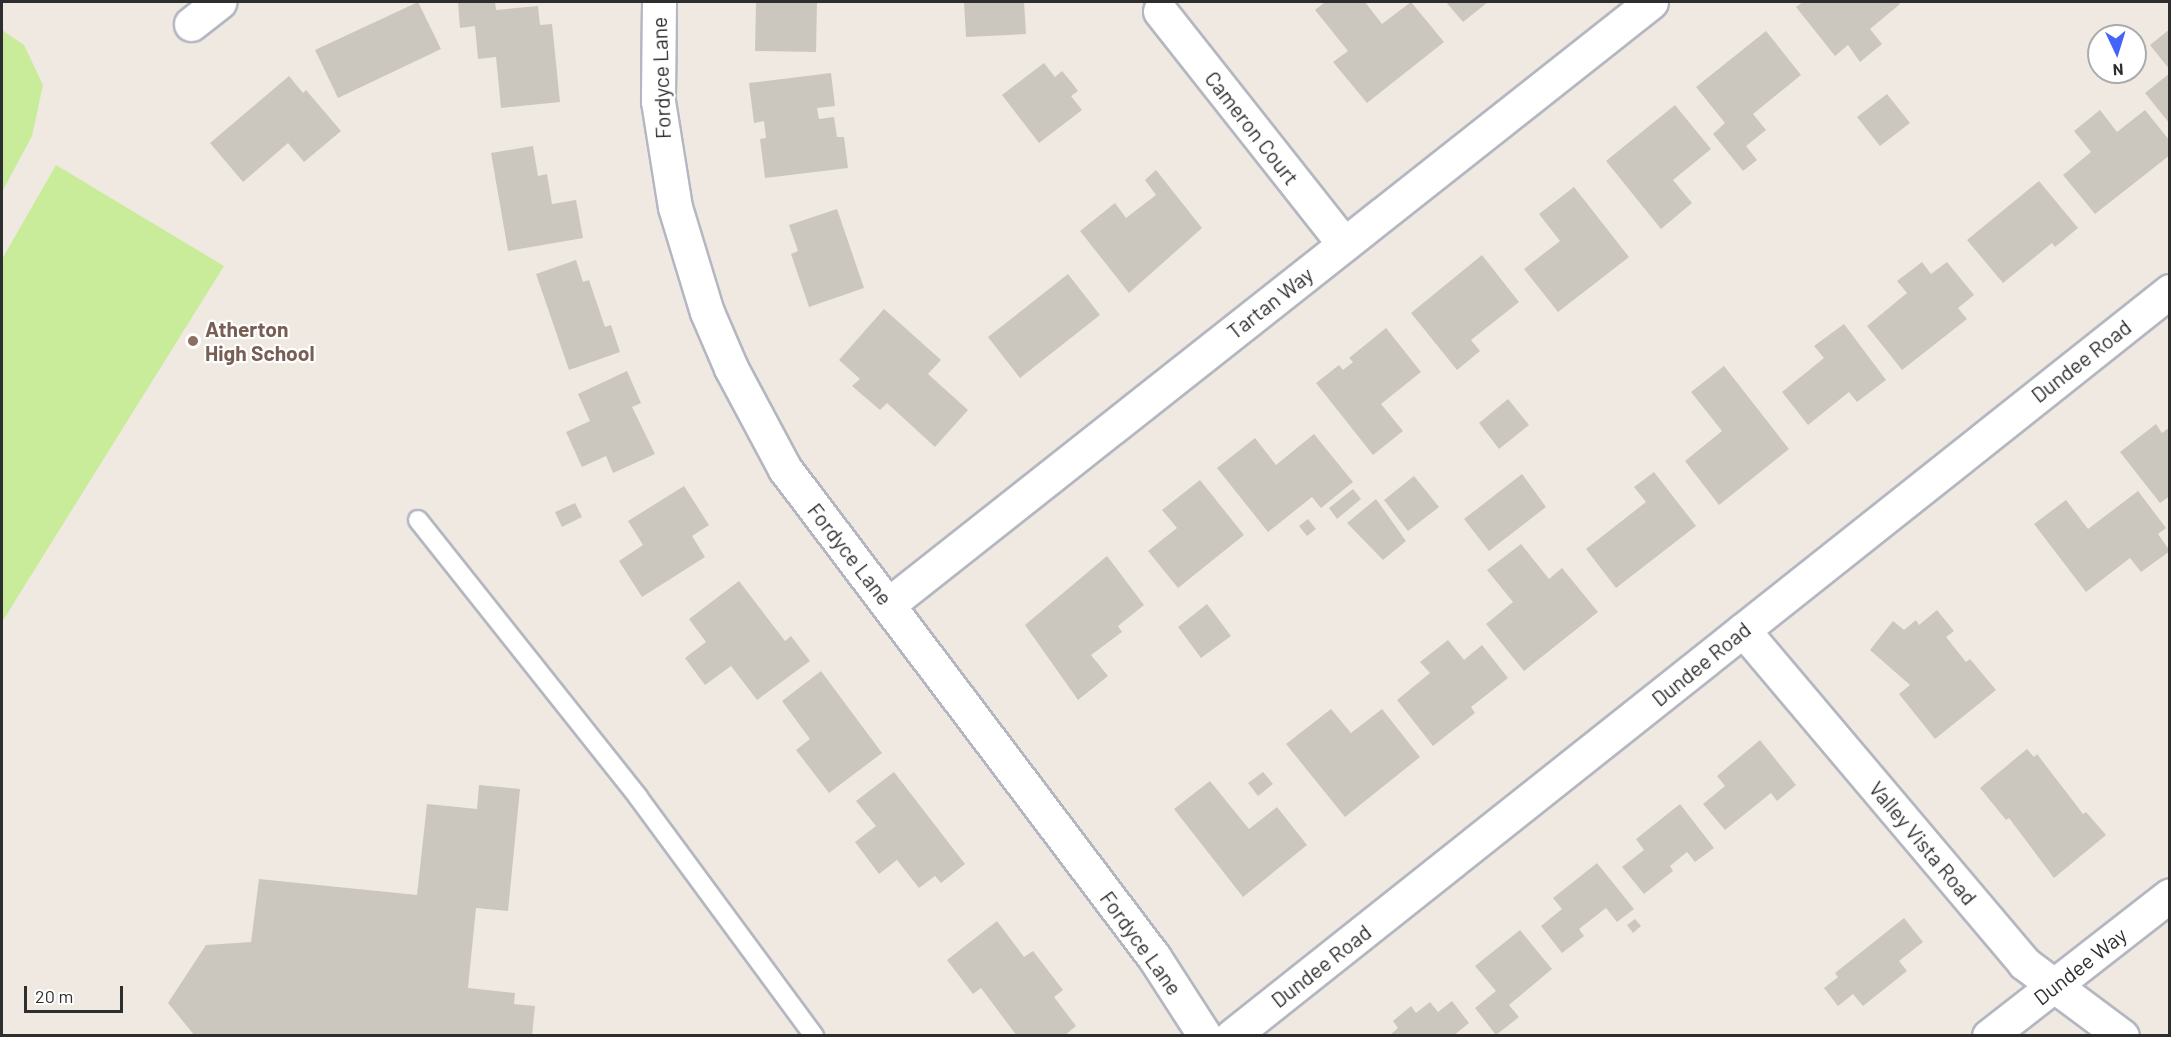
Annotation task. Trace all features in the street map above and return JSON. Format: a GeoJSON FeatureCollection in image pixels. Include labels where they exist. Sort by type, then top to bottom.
{"type":"FeatureCollection","features":[{"type":"Feature","properties":{"kind":"street"},"geometry":{"type":"LineString","coordinates":[[191,24],[219,2]]}},
{"type":"Feature","properties":{"kind":"street","name":"Fordyce Lane"},"geometry":{"type":"LineString","coordinates":[[658,2],[658,101],[664,149],[678,219],[708,312],[731,368],[785,469],[837,542],[890,604],[1154,957],[1205,1035]]}},
{"type":"Feature","properties":{"kind":"street","name":"Tartan Way"},"geometry":{"type":"LineString","coordinates":[[890,604],[1651,2]]}},
{"type":"Feature","properties":{"kind":"street","name":"Cameron Court"},"geometry":{"type":"LineString","coordinates":[[1160,11],[1344,244]]}},
{"type":"Feature","properties":{"kind":"street","name":"Dundee Road"},"geometry":{"type":"LineString","coordinates":[[1232,1035],[2169,291]]}},
{"type":"Feature","properties":{"kind":"street","name":"Valley Vista Road"},"geometry":{"type":"LineString","coordinates":[[1743,630],[2024,963],[2122,1035]]}},
{"type":"Feature","properties":{"kind":"street","name":"Dundee Way"},"geometry":{"type":"LineString","coordinates":[[1989,1035],[2054,987],[2169,895]]}},
{"type":"Feature","properties":{"kind":"lane"},"geometry":{"type":"LineString","coordinates":[[418,520],[638,797],[814,1035]]}},
{"type":"Feature","properties":{"kind":"green space"},"geometry":{"type":"Polygon","coordinates":[[[2,30],[24,45],[43,85],[32,136],[2,192],[2,30]]]}},
{"type":"Feature","properties":{"kind":"green space"},"geometry":{"type":"Polygon","coordinates":[[[56,165],[224,266],[2,622],[2,259],[56,165]]]}},
{"type":"Feature","properties":{"kind":"building"},"geometry":{"type":"Polygon","coordinates":[[[418,2],[441,49],[338,98],[315,50],[418,2]]]}},
{"type":"Feature","properties":{"kind":"building"},"geometry":{"type":"Polygon","coordinates":[[[458,2],[495,2],[496,10],[538,6],[540,25],[552,24],[560,102],[501,108],[496,57],[478,59],[475,26],[460,28],[458,2]]]}},
{"type":"Feature","properties":{"kind":"building"},"geometry":{"type":"Polygon","coordinates":[[[756,2],[817,2],[816,52],[755,51],[756,2]]]}},
{"type":"Feature","properties":{"kind":"building"},"geometry":{"type":"Polygon","coordinates":[[[964,2],[1024,2],[1026,34],[966,37],[964,2]]]}},
{"type":"Feature","properties":{"kind":"building"},"geometry":{"type":"Polygon","coordinates":[[[1325,2],[1365,2],[1382,24],[1411,2],[1444,42],[1367,103],[1333,62],[1348,51],[1315,10],[1325,2]]]}},
{"type":"Feature","properties":{"kind":"building"},"geometry":{"type":"Polygon","coordinates":[[[1446,2],[1488,2],[1463,22],[1446,2]]]}},
{"type":"Feature","properties":{"kind":"building"},"geometry":{"type":"Polygon","coordinates":[[[1803,2],[1898,2],[1900,4],[1870,29],[1882,44],[1860,62],[1848,45],[1835,56],[1796,7],[1803,2]]]}},
{"type":"Feature","properties":{"kind":"building"},"geometry":{"type":"Polygon","coordinates":[[[2170,29],[2170,70],[2150,45],[2170,29]]]}},
{"type":"Feature","properties":{"kind":"building"},"geometry":{"type":"Polygon","coordinates":[[[1766,31],[1801,75],[1753,114],[1766,130],[1746,146],[1757,160],[1743,171],[1713,134],[1725,123],[1696,87],[1766,31]]]}},
{"type":"Feature","properties":{"kind":"building"},"geometry":{"type":"Polygon","coordinates":[[[1044,63],[1055,77],[1062,71],[1072,83],[1078,91],[1071,96],[1082,110],[1039,143],[1002,95],[1044,63]]]}},
{"type":"Feature","properties":{"kind":"building"},"geometry":{"type":"Polygon","coordinates":[[[831,73],[835,106],[817,108],[819,119],[834,117],[837,137],[844,137],[848,168],[765,178],[760,139],[766,138],[764,121],[754,123],[749,83],[831,73]]]}},
{"type":"Feature","properties":{"kind":"building"},"geometry":{"type":"Polygon","coordinates":[[[2170,73],[2170,124],[2145,93],[2170,73]]]}},
{"type":"Feature","properties":{"kind":"building"},"geometry":{"type":"Polygon","coordinates":[[[289,76],[303,93],[306,90],[341,131],[304,162],[288,143],[243,182],[210,143],[289,76]]]}},
{"type":"Feature","properties":{"kind":"building"},"geometry":{"type":"Polygon","coordinates":[[[1887,94],[1910,123],[1880,146],[1857,117],[1887,94]]]}},
{"type":"Feature","properties":{"kind":"building"},"geometry":{"type":"Polygon","coordinates":[[[1675,105],[1711,149],[1673,180],[1692,203],[1661,229],[1606,161],[1675,105]]]}},
{"type":"Feature","properties":{"kind":"building"},"geometry":{"type":"Polygon","coordinates":[[[2100,110],[2117,132],[2145,110],[2170,141],[2170,155],[2095,214],[2063,175],[2091,152],[2074,131],[2100,110]]]}},
{"type":"Feature","properties":{"kind":"building"},"geometry":{"type":"Polygon","coordinates":[[[533,146],[538,176],[547,174],[552,204],[576,200],[583,238],[508,251],[491,153],[533,146]]]}},
{"type":"Feature","properties":{"kind":"building"},"geometry":{"type":"Polygon","coordinates":[[[1156,170],[1202,228],[1129,293],[1080,231],[1115,203],[1126,218],[1156,195],[1145,180],[1156,170]]]}},
{"type":"Feature","properties":{"kind":"building"},"geometry":{"type":"Polygon","coordinates":[[[2039,181],[2078,228],[2055,247],[2052,243],[2003,283],[1967,240],[2039,181]]]}},
{"type":"Feature","properties":{"kind":"building"},"geometry":{"type":"Polygon","coordinates":[[[1574,187],[1629,257],[1558,312],[1524,269],[1560,241],[1539,214],[1574,187]]]}},
{"type":"Feature","properties":{"kind":"building"},"geometry":{"type":"Polygon","coordinates":[[[837,209],[864,288],[809,307],[791,254],[798,251],[789,225],[837,209]]]}},
{"type":"Feature","properties":{"kind":"building"},"geometry":{"type":"Polygon","coordinates":[[[1482,255],[1519,302],[1471,340],[1480,351],[1457,370],[1411,313],[1482,255]]]}},
{"type":"Feature","properties":{"kind":"building"},"geometry":{"type":"Polygon","coordinates":[[[576,260],[583,282],[589,280],[605,327],[611,325],[620,352],[569,370],[536,274],[576,260]]]}},
{"type":"Feature","properties":{"kind":"building"},"geometry":{"type":"Polygon","coordinates":[[[1922,262],[1931,274],[1947,262],[1974,295],[1958,308],[1967,319],[1902,370],[1867,326],[1907,293],[1897,281],[1922,262]]]}},
{"type":"Feature","properties":{"kind":"building"},"geometry":{"type":"Polygon","coordinates":[[[1068,274],[1100,315],[1020,378],[988,337],[1068,274]]]}},
{"type":"Feature","properties":{"kind":"building"},"geometry":{"type":"Polygon","coordinates":[[[884,309],[941,360],[928,374],[968,410],[935,447],[887,403],[880,410],[852,386],[860,379],[839,360],[884,309]]]}},
{"type":"Feature","properties":{"kind":"building"},"geometry":{"type":"Polygon","coordinates":[[[1844,324],[1886,380],[1857,402],[1849,392],[1808,425],[1782,392],[1824,358],[1814,346],[1844,324]]]}},
{"type":"Feature","properties":{"kind":"building"},"geometry":{"type":"Polygon","coordinates":[[[1386,328],[1421,372],[1381,404],[1403,431],[1373,455],[1316,383],[1339,365],[1343,370],[1353,362],[1349,358],[1386,328]]]}},
{"type":"Feature","properties":{"kind":"building"},"geometry":{"type":"Polygon","coordinates":[[[1724,366],[1789,449],[1719,505],[1685,461],[1722,431],[1691,392],[1724,366]]]}},
{"type":"Feature","properties":{"kind":"building"},"geometry":{"type":"Polygon","coordinates":[[[627,371],[641,403],[632,407],[655,454],[613,473],[606,456],[582,467],[566,432],[590,421],[578,394],[627,371]]]}},
{"type":"Feature","properties":{"kind":"building"},"geometry":{"type":"Polygon","coordinates":[[[1508,399],[1529,425],[1499,449],[1479,423],[1508,399]]]}},
{"type":"Feature","properties":{"kind":"building"},"geometry":{"type":"Polygon","coordinates":[[[2156,424],[2162,433],[2170,427],[2170,496],[2160,503],[2120,452],[2156,424]]]}},
{"type":"Feature","properties":{"kind":"building"},"geometry":{"type":"Polygon","coordinates":[[[1314,434],[1353,482],[1321,508],[1312,497],[1268,532],[1217,468],[1255,438],[1276,465],[1314,434]]]}},
{"type":"Feature","properties":{"kind":"building"},"geometry":{"type":"Polygon","coordinates":[[[1654,472],[1696,526],[1616,588],[1586,549],[1646,502],[1634,487],[1654,472]]]}},
{"type":"Feature","properties":{"kind":"building"},"geometry":{"type":"Polygon","coordinates":[[[1522,474],[1546,507],[1489,551],[1464,519],[1522,474]]]}},
{"type":"Feature","properties":{"kind":"building"},"geometry":{"type":"Polygon","coordinates":[[[1414,476],[1439,507],[1408,531],[1384,500],[1414,476]]]}},
{"type":"Feature","properties":{"kind":"building"},"geometry":{"type":"Polygon","coordinates":[[[1200,480],[1244,535],[1178,588],[1148,551],[1177,528],[1162,510],[1200,480]]]}},
{"type":"Feature","properties":{"kind":"building"},"geometry":{"type":"Polygon","coordinates":[[[684,486],[709,525],[692,536],[705,557],[642,597],[619,561],[643,545],[628,521],[684,486]]]}},
{"type":"Feature","properties":{"kind":"building"},"geometry":{"type":"Polygon","coordinates":[[[1353,489],[1361,499],[1337,519],[1329,508],[1353,489]]]}},
{"type":"Feature","properties":{"kind":"building"},"geometry":{"type":"Polygon","coordinates":[[[2138,491],[2166,528],[2158,534],[2170,551],[2141,572],[2130,558],[2086,592],[2034,524],[2066,500],[2088,529],[2138,491]]]}},
{"type":"Feature","properties":{"kind":"building"},"geometry":{"type":"Polygon","coordinates":[[[1376,499],[1406,541],[1383,560],[1347,523],[1376,499]]]}},
{"type":"Feature","properties":{"kind":"building"},"geometry":{"type":"Polygon","coordinates":[[[575,503],[582,517],[562,527],[555,512],[575,503]]]}},
{"type":"Feature","properties":{"kind":"building"},"geometry":{"type":"Polygon","coordinates":[[[1308,519],[1316,529],[1307,536],[1299,526],[1308,519]]]}},
{"type":"Feature","properties":{"kind":"building"},"geometry":{"type":"Polygon","coordinates":[[[1521,544],[1549,579],[1562,568],[1598,612],[1524,671],[1486,624],[1513,602],[1487,570],[1521,544]]]}},
{"type":"Feature","properties":{"kind":"building"},"geometry":{"type":"Polygon","coordinates":[[[1107,556],[1144,605],[1118,626],[1122,632],[1091,655],[1108,676],[1078,700],[1025,625],[1107,556]]]}},
{"type":"Feature","properties":{"kind":"building"},"geometry":{"type":"Polygon","coordinates":[[[739,581],[785,641],[791,636],[810,661],[757,700],[731,666],[705,685],[685,658],[706,642],[689,619],[739,581]]]}},
{"type":"Feature","properties":{"kind":"building"},"geometry":{"type":"Polygon","coordinates":[[[1207,604],[1231,636],[1201,658],[1178,627],[1207,604]]]}},
{"type":"Feature","properties":{"kind":"building"},"geometry":{"type":"Polygon","coordinates":[[[1937,610],[1954,631],[1946,637],[1966,662],[1970,659],[1996,690],[1935,739],[1899,694],[1910,685],[1870,650],[1893,621],[1904,630],[1916,620],[1919,625],[1937,610]]]}},
{"type":"Feature","properties":{"kind":"building"},"geometry":{"type":"Polygon","coordinates":[[[1448,640],[1464,660],[1482,645],[1508,678],[1471,707],[1475,713],[1433,746],[1397,700],[1430,673],[1420,662],[1448,640]]]}},
{"type":"Feature","properties":{"kind":"building"},"geometry":{"type":"Polygon","coordinates":[[[821,671],[882,753],[829,793],[796,750],[810,739],[782,701],[821,671]]]}},
{"type":"Feature","properties":{"kind":"building"},"geometry":{"type":"Polygon","coordinates":[[[1331,709],[1351,733],[1382,709],[1420,757],[1345,817],[1286,744],[1331,709]]]}},
{"type":"Feature","properties":{"kind":"building"},"geometry":{"type":"Polygon","coordinates":[[[1760,740],[1796,785],[1777,801],[1771,793],[1725,830],[1703,804],[1725,786],[1717,776],[1760,740]]]}},
{"type":"Feature","properties":{"kind":"building"},"geometry":{"type":"Polygon","coordinates":[[[2027,749],[2034,757],[2037,754],[2083,814],[2086,812],[2106,835],[2054,878],[2009,818],[2006,820],[1980,788],[2027,749]]]}},
{"type":"Feature","properties":{"kind":"building"},"geometry":{"type":"Polygon","coordinates":[[[894,772],[965,864],[941,883],[935,876],[919,888],[897,860],[879,874],[855,842],[876,826],[856,801],[894,772]]]}},
{"type":"Feature","properties":{"kind":"building"},"geometry":{"type":"Polygon","coordinates":[[[1263,772],[1273,784],[1258,796],[1248,783],[1263,772]]]}},
{"type":"Feature","properties":{"kind":"building"},"geometry":{"type":"Polygon","coordinates":[[[1210,781],[1249,829],[1277,807],[1307,845],[1243,897],[1174,809],[1210,781]]]}},
{"type":"Feature","properties":{"kind":"building"},"geometry":{"type":"Polygon","coordinates":[[[479,785],[520,789],[508,911],[476,908],[468,988],[515,993],[514,1004],[535,1006],[532,1036],[195,1036],[168,1003],[206,945],[251,942],[259,879],[417,895],[427,804],[477,809],[479,785]]]}},
{"type":"Feature","properties":{"kind":"building"},"geometry":{"type":"Polygon","coordinates":[[[1680,804],[1714,848],[1695,862],[1687,852],[1670,866],[1673,871],[1644,894],[1622,867],[1644,850],[1636,839],[1680,804]]]}},
{"type":"Feature","properties":{"kind":"building"},"geometry":{"type":"Polygon","coordinates":[[[1597,863],[1634,909],[1617,922],[1606,908],[1579,929],[1584,936],[1562,953],[1541,926],[1562,909],[1553,898],[1597,863]]]}},
{"type":"Feature","properties":{"kind":"building"},"geometry":{"type":"Polygon","coordinates":[[[1904,918],[1923,942],[1899,961],[1907,971],[1863,1006],[1853,994],[1838,1006],[1824,988],[1838,977],[1835,973],[1904,918]]]}},
{"type":"Feature","properties":{"kind":"building"},"geometry":{"type":"Polygon","coordinates":[[[1635,919],[1641,926],[1633,933],[1627,925],[1635,919]]]}},
{"type":"Feature","properties":{"kind":"building"},"geometry":{"type":"Polygon","coordinates":[[[997,921],[1024,957],[1033,951],[1063,990],[1054,997],[1076,1026],[1064,1036],[1017,1036],[981,988],[973,994],[947,960],[997,921]]]}},
{"type":"Feature","properties":{"kind":"building"},"geometry":{"type":"Polygon","coordinates":[[[1520,930],[1552,969],[1509,1005],[1519,1017],[1496,1035],[1475,1008],[1496,991],[1475,966],[1520,930]]]}},
{"type":"Feature","properties":{"kind":"building"},"geometry":{"type":"Polygon","coordinates":[[[1452,1001],[1469,1023],[1453,1036],[1389,1036],[1398,1028],[1393,1021],[1411,1006],[1416,1013],[1430,1002],[1438,1012],[1452,1001]]]}},
{"type":"Feature","properties":{"kind":"place","name":"Atherton High School"},"geometry":{"type":"Point","coordinates":[193,341]}}]}
